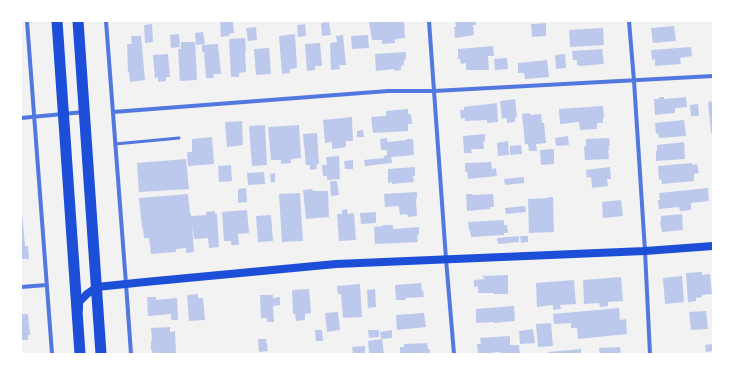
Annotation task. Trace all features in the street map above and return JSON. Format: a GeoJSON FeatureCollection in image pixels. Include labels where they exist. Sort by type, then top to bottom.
{"type":"FeatureCollection","features":[{"type":"Feature","properties":{"kind":"highway"},"geometry":{"type":"LineString","coordinates":[[57,21],[80,354]]}},
{"type":"Feature","properties":{"kind":"highway"},"geometry":{"type":"LineString","coordinates":[[78,21],[101,354]]}},
{"type":"Feature","properties":{"kind":"main road"},"geometry":{"type":"LineString","coordinates":[[77,322],[79,302],[96,287],[336,264],[713,246]]}},
{"type":"Feature","properties":{"kind":"street"},"geometry":{"type":"LineString","coordinates":[[27,21],[52,354]]}},
{"type":"Feature","properties":{"kind":"street"},"geometry":{"type":"LineString","coordinates":[[106,21],[131,354]]}},
{"type":"Feature","properties":{"kind":"street"},"geometry":{"type":"LineString","coordinates":[[429,21],[454,354]]}},
{"type":"Feature","properties":{"kind":"street"},"geometry":{"type":"LineString","coordinates":[[629,21],[645,250],[650,354]]}},
{"type":"Feature","properties":{"kind":"street"},"geometry":{"type":"LineString","coordinates":[[113,112],[380,92],[434,91],[713,76]]}},
{"type":"Feature","properties":{"kind":"street"},"geometry":{"type":"LineString","coordinates":[[21,118],[84,112]]}},
{"type":"Feature","properties":{"kind":"street"},"geometry":{"type":"LineString","coordinates":[[21,287],[47,285]]}},
{"type":"Feature","properties":{"kind":"lane"},"geometry":{"type":"LineString","coordinates":[[115,144],[179,138]]}},
{"type":"Feature","properties":{"kind":"building"},"geometry":{"type":"Polygon","coordinates":[[[220,21],[233,21],[234,33],[229,34],[229,36],[221,37],[220,21]]]}},
{"type":"Feature","properties":{"kind":"building"},"geometry":{"type":"Polygon","coordinates":[[[369,21],[404,21],[405,38],[395,39],[395,43],[382,44],[382,40],[372,40],[369,21]]]}},
{"type":"Feature","properties":{"kind":"building"},"geometry":{"type":"Polygon","coordinates":[[[455,21],[476,21],[476,25],[473,25],[474,35],[455,38],[455,21]]]}},
{"type":"Feature","properties":{"kind":"building"},"geometry":{"type":"Polygon","coordinates":[[[329,22],[331,35],[322,36],[321,23],[329,22]]]}},
{"type":"Feature","properties":{"kind":"building"},"geometry":{"type":"Polygon","coordinates":[[[546,23],[546,36],[532,37],[531,24],[546,23]]]}},
{"type":"Feature","properties":{"kind":"building"},"geometry":{"type":"Polygon","coordinates":[[[152,24],[153,42],[145,43],[144,25],[152,24]]]}},
{"type":"Feature","properties":{"kind":"building"},"geometry":{"type":"Polygon","coordinates":[[[305,24],[306,36],[298,37],[297,25],[305,24]]]}},
{"type":"Feature","properties":{"kind":"building"},"geometry":{"type":"Polygon","coordinates":[[[674,26],[676,41],[653,43],[651,28],[674,26]]]}},
{"type":"Feature","properties":{"kind":"building"},"geometry":{"type":"Polygon","coordinates":[[[256,27],[257,40],[248,41],[246,28],[256,27]]]}},
{"type":"Feature","properties":{"kind":"building"},"geometry":{"type":"Polygon","coordinates":[[[603,28],[604,45],[570,47],[569,30],[603,28]]]}},
{"type":"Feature","properties":{"kind":"building"},"geometry":{"type":"Polygon","coordinates":[[[203,32],[205,44],[196,45],[195,33],[203,32]]]}},
{"type":"Feature","properties":{"kind":"building"},"geometry":{"type":"Polygon","coordinates":[[[179,34],[180,47],[171,48],[170,35],[179,34]]]}},
{"type":"Feature","properties":{"kind":"building"},"geometry":{"type":"Polygon","coordinates":[[[295,34],[297,68],[290,69],[290,73],[282,74],[279,36],[295,34]]]}},
{"type":"Feature","properties":{"kind":"building"},"geometry":{"type":"Polygon","coordinates":[[[343,35],[346,65],[339,65],[340,69],[331,70],[330,43],[337,42],[336,36],[343,35]]]}},
{"type":"Feature","properties":{"kind":"building"},"geometry":{"type":"Polygon","coordinates":[[[368,35],[369,48],[352,49],[351,36],[368,35]]]}},
{"type":"Feature","properties":{"kind":"building"},"geometry":{"type":"Polygon","coordinates":[[[131,36],[141,36],[145,80],[130,82],[128,72],[127,44],[132,44],[131,36]]]}},
{"type":"Feature","properties":{"kind":"building"},"geometry":{"type":"Polygon","coordinates":[[[245,38],[246,72],[239,73],[239,77],[231,77],[229,39],[245,38]]]}},
{"type":"Feature","properties":{"kind":"building"},"geometry":{"type":"Polygon","coordinates":[[[181,42],[195,42],[197,80],[180,81],[178,49],[181,49],[181,42]]]}},
{"type":"Feature","properties":{"kind":"building"},"geometry":{"type":"Polygon","coordinates":[[[320,43],[322,66],[315,66],[315,70],[307,71],[305,44],[320,43]]]}},
{"type":"Feature","properties":{"kind":"building"},"geometry":{"type":"Polygon","coordinates":[[[218,44],[221,74],[213,74],[214,78],[206,78],[202,45],[218,44]]]}},
{"type":"Feature","properties":{"kind":"building"},"geometry":{"type":"Polygon","coordinates":[[[493,46],[494,56],[488,56],[489,70],[466,70],[466,63],[461,64],[460,59],[458,59],[458,49],[493,46]]]}},
{"type":"Feature","properties":{"kind":"building"},"geometry":{"type":"Polygon","coordinates":[[[691,47],[692,56],[680,58],[681,64],[655,66],[655,59],[652,60],[651,50],[691,47]]]}},
{"type":"Feature","properties":{"kind":"building"},"geometry":{"type":"Polygon","coordinates":[[[269,48],[271,74],[256,75],[254,49],[269,48]]]}},
{"type":"Feature","properties":{"kind":"building"},"geometry":{"type":"Polygon","coordinates":[[[602,49],[604,64],[580,66],[577,65],[577,60],[573,60],[572,51],[602,49]]]}},
{"type":"Feature","properties":{"kind":"building"},"geometry":{"type":"Polygon","coordinates":[[[406,52],[406,59],[404,60],[404,65],[401,66],[401,70],[394,71],[394,69],[376,71],[375,54],[406,52]]]}},
{"type":"Feature","properties":{"kind":"building"},"geometry":{"type":"Polygon","coordinates":[[[168,54],[170,77],[166,77],[166,81],[158,82],[158,77],[155,78],[153,55],[168,54]]]}},
{"type":"Feature","properties":{"kind":"building"},"geometry":{"type":"Polygon","coordinates":[[[565,54],[566,68],[556,69],[555,55],[565,54]]]}},
{"type":"Feature","properties":{"kind":"building"},"geometry":{"type":"Polygon","coordinates":[[[507,58],[508,69],[495,70],[494,59],[507,58]]]}},
{"type":"Feature","properties":{"kind":"building"},"geometry":{"type":"Polygon","coordinates":[[[547,60],[549,77],[525,79],[524,73],[518,73],[518,63],[547,60]]]}},
{"type":"Feature","properties":{"kind":"building"},"geometry":{"type":"Polygon","coordinates":[[[659,97],[664,97],[664,99],[686,97],[687,107],[675,108],[675,113],[655,115],[654,99],[659,99],[659,97]]]}},
{"type":"Feature","properties":{"kind":"building"},"geometry":{"type":"Polygon","coordinates":[[[515,99],[517,118],[515,117],[515,122],[507,123],[507,118],[502,119],[500,101],[515,99]]]}},
{"type":"Feature","properties":{"kind":"building"},"geometry":{"type":"Polygon","coordinates":[[[713,101],[713,133],[711,133],[708,102],[713,101]]]}},
{"type":"Feature","properties":{"kind":"building"},"geometry":{"type":"Polygon","coordinates":[[[497,103],[498,122],[487,123],[487,120],[465,121],[465,118],[461,119],[460,110],[464,110],[464,107],[497,103]]]}},
{"type":"Feature","properties":{"kind":"building"},"geometry":{"type":"Polygon","coordinates":[[[698,104],[699,116],[691,116],[690,105],[698,104]]]}},
{"type":"Feature","properties":{"kind":"building"},"geometry":{"type":"Polygon","coordinates":[[[603,106],[603,123],[597,123],[597,129],[580,130],[579,122],[560,124],[559,109],[603,106]]]}},
{"type":"Feature","properties":{"kind":"building"},"geometry":{"type":"Polygon","coordinates":[[[408,109],[408,114],[411,114],[412,124],[408,124],[408,131],[373,133],[371,117],[386,116],[386,111],[408,109]]]}},
{"type":"Feature","properties":{"kind":"building"},"geometry":{"type":"Polygon","coordinates":[[[530,113],[530,115],[541,114],[542,123],[544,123],[546,143],[536,144],[537,151],[529,151],[528,144],[525,144],[522,114],[530,113]]]}},
{"type":"Feature","properties":{"kind":"building"},"geometry":{"type":"Polygon","coordinates":[[[352,117],[353,141],[346,141],[346,147],[332,149],[332,142],[325,143],[323,120],[352,117]]]}},
{"type":"Feature","properties":{"kind":"building"},"geometry":{"type":"Polygon","coordinates":[[[684,120],[686,136],[659,138],[658,133],[656,134],[655,123],[684,120]]]}},
{"type":"Feature","properties":{"kind":"building"},"geometry":{"type":"Polygon","coordinates":[[[242,121],[243,145],[227,147],[225,122],[242,121]]]}},
{"type":"Feature","properties":{"kind":"building"},"geometry":{"type":"Polygon","coordinates":[[[265,125],[267,165],[252,166],[249,126],[265,125]]]}},
{"type":"Feature","properties":{"kind":"building"},"geometry":{"type":"Polygon","coordinates":[[[299,125],[301,158],[291,159],[291,163],[281,164],[281,160],[271,160],[268,127],[299,125]]]}},
{"type":"Feature","properties":{"kind":"building"},"geometry":{"type":"Polygon","coordinates":[[[363,130],[364,137],[357,137],[357,131],[363,130]]]}},
{"type":"Feature","properties":{"kind":"building"},"geometry":{"type":"Polygon","coordinates":[[[317,133],[319,164],[316,165],[317,169],[310,170],[310,165],[306,165],[303,134],[317,133]]]}},
{"type":"Feature","properties":{"kind":"building"},"geometry":{"type":"Polygon","coordinates":[[[485,134],[485,141],[483,142],[484,149],[471,149],[472,153],[464,153],[463,136],[485,134]]]}},
{"type":"Feature","properties":{"kind":"building"},"geometry":{"type":"Polygon","coordinates":[[[568,136],[569,145],[556,146],[555,138],[568,136]]]}},
{"type":"Feature","properties":{"kind":"building"},"geometry":{"type":"Polygon","coordinates":[[[212,137],[214,164],[188,166],[187,152],[192,152],[192,139],[212,137]]]}},
{"type":"Feature","properties":{"kind":"building"},"geometry":{"type":"Polygon","coordinates":[[[387,138],[387,142],[413,139],[414,155],[391,157],[392,163],[365,166],[364,160],[384,158],[384,156],[387,155],[387,150],[381,150],[380,139],[387,138]]]}},
{"type":"Feature","properties":{"kind":"building"},"geometry":{"type":"Polygon","coordinates":[[[609,138],[609,159],[585,160],[584,147],[586,146],[586,139],[609,138]]]}},
{"type":"Feature","properties":{"kind":"building"},"geometry":{"type":"Polygon","coordinates":[[[508,141],[509,155],[498,156],[497,143],[508,141]]]}},
{"type":"Feature","properties":{"kind":"building"},"geometry":{"type":"Polygon","coordinates":[[[684,142],[685,159],[656,161],[657,145],[684,142]]]}},
{"type":"Feature","properties":{"kind":"building"},"geometry":{"type":"Polygon","coordinates":[[[521,145],[522,154],[510,155],[510,146],[521,145]]]}},
{"type":"Feature","properties":{"kind":"building"},"geometry":{"type":"Polygon","coordinates":[[[554,149],[554,164],[541,165],[540,150],[554,149]]]}},
{"type":"Feature","properties":{"kind":"building"},"geometry":{"type":"Polygon","coordinates":[[[339,156],[340,179],[327,180],[327,176],[323,176],[322,165],[327,165],[326,157],[339,156]]]}},
{"type":"Feature","properties":{"kind":"building"},"geometry":{"type":"Polygon","coordinates":[[[186,159],[189,189],[139,192],[137,163],[186,159]]]}},
{"type":"Feature","properties":{"kind":"building"},"geometry":{"type":"Polygon","coordinates":[[[353,160],[353,169],[345,169],[344,161],[353,160]]]}},
{"type":"Feature","properties":{"kind":"building"},"geometry":{"type":"Polygon","coordinates":[[[491,162],[492,169],[496,168],[497,176],[468,179],[467,171],[465,172],[465,163],[491,162]]]}},
{"type":"Feature","properties":{"kind":"building"},"geometry":{"type":"Polygon","coordinates":[[[692,163],[693,165],[697,164],[699,173],[694,174],[694,181],[662,184],[661,179],[659,180],[658,166],[692,163]]]}},
{"type":"Feature","properties":{"kind":"building"},"geometry":{"type":"Polygon","coordinates":[[[231,165],[232,181],[219,182],[218,166],[231,165]]]}},
{"type":"Feature","properties":{"kind":"building"},"geometry":{"type":"Polygon","coordinates":[[[415,167],[415,176],[413,176],[414,182],[388,183],[388,169],[415,167]]]}},
{"type":"Feature","properties":{"kind":"building"},"geometry":{"type":"Polygon","coordinates":[[[610,167],[611,179],[607,179],[608,186],[592,188],[591,177],[587,178],[586,170],[610,167]]]}},
{"type":"Feature","properties":{"kind":"building"},"geometry":{"type":"Polygon","coordinates":[[[264,172],[265,184],[248,185],[247,173],[264,172]]]}},
{"type":"Feature","properties":{"kind":"building"},"geometry":{"type":"Polygon","coordinates":[[[275,173],[275,182],[271,183],[270,174],[275,173]]]}},
{"type":"Feature","properties":{"kind":"building"},"geometry":{"type":"Polygon","coordinates":[[[524,177],[524,183],[505,185],[504,179],[524,177]]]}},
{"type":"Feature","properties":{"kind":"building"},"geometry":{"type":"Polygon","coordinates":[[[330,181],[337,181],[339,195],[331,196],[330,181]]]}},
{"type":"Feature","properties":{"kind":"building"},"geometry":{"type":"Polygon","coordinates":[[[246,188],[247,202],[238,203],[238,189],[246,188]]]}},
{"type":"Feature","properties":{"kind":"building"},"geometry":{"type":"Polygon","coordinates":[[[708,188],[709,201],[691,203],[691,210],[680,211],[679,207],[659,209],[659,193],[708,188]]]}},
{"type":"Feature","properties":{"kind":"building"},"geometry":{"type":"Polygon","coordinates":[[[312,189],[313,191],[328,191],[329,217],[306,219],[303,190],[312,189]]]}},
{"type":"Feature","properties":{"kind":"building"},"geometry":{"type":"Polygon","coordinates":[[[417,192],[417,216],[408,217],[407,214],[400,215],[399,206],[385,207],[384,194],[417,192]]]}},
{"type":"Feature","properties":{"kind":"building"},"geometry":{"type":"Polygon","coordinates":[[[300,193],[303,241],[282,242],[279,194],[300,193]]]}},
{"type":"Feature","properties":{"kind":"building"},"geometry":{"type":"Polygon","coordinates":[[[188,194],[191,216],[206,215],[206,212],[215,211],[215,214],[217,214],[219,247],[209,248],[208,238],[194,239],[192,224],[194,252],[186,253],[186,248],[176,249],[176,252],[151,254],[149,238],[144,238],[139,198],[188,194]]]}},
{"type":"Feature","properties":{"kind":"building"},"geometry":{"type":"Polygon","coordinates":[[[466,194],[493,194],[494,207],[490,207],[490,209],[467,211],[466,194]]]}},
{"type":"Feature","properties":{"kind":"building"},"geometry":{"type":"Polygon","coordinates":[[[553,197],[554,232],[529,233],[528,199],[553,197]]]}},
{"type":"Feature","properties":{"kind":"building"},"geometry":{"type":"Polygon","coordinates":[[[621,200],[623,216],[603,218],[602,202],[621,200]]]}},
{"type":"Feature","properties":{"kind":"building"},"geometry":{"type":"Polygon","coordinates":[[[525,206],[526,212],[506,214],[505,208],[525,206]]]}},
{"type":"Feature","properties":{"kind":"building"},"geometry":{"type":"Polygon","coordinates":[[[347,209],[348,214],[354,213],[356,240],[339,241],[337,214],[342,214],[342,210],[347,209]]]}},
{"type":"Feature","properties":{"kind":"building"},"geometry":{"type":"Polygon","coordinates":[[[247,210],[249,233],[238,234],[239,245],[231,245],[231,241],[224,241],[222,212],[247,210]]]}},
{"type":"Feature","properties":{"kind":"building"},"geometry":{"type":"Polygon","coordinates":[[[21,212],[25,246],[28,246],[29,259],[21,259],[21,212]]]}},
{"type":"Feature","properties":{"kind":"building"},"geometry":{"type":"Polygon","coordinates":[[[376,212],[376,223],[361,224],[360,213],[376,212]]]}},
{"type":"Feature","properties":{"kind":"building"},"geometry":{"type":"Polygon","coordinates":[[[682,214],[683,230],[662,232],[660,222],[661,216],[682,214]]]}},
{"type":"Feature","properties":{"kind":"building"},"geometry":{"type":"Polygon","coordinates":[[[271,215],[273,241],[258,242],[256,216],[271,215]]]}},
{"type":"Feature","properties":{"kind":"building"},"geometry":{"type":"Polygon","coordinates":[[[504,220],[504,225],[507,225],[508,233],[504,233],[504,235],[471,237],[468,222],[504,220]]]}},
{"type":"Feature","properties":{"kind":"building"},"geometry":{"type":"Polygon","coordinates":[[[393,225],[393,229],[419,227],[419,234],[417,236],[418,242],[375,244],[374,227],[393,225]]]}},
{"type":"Feature","properties":{"kind":"building"},"geometry":{"type":"Polygon","coordinates":[[[519,236],[519,242],[498,244],[497,238],[519,236]]]}},
{"type":"Feature","properties":{"kind":"building"},"geometry":{"type":"Polygon","coordinates":[[[520,236],[528,236],[528,242],[521,243],[520,236]]]}},
{"type":"Feature","properties":{"kind":"building"},"geometry":{"type":"Polygon","coordinates":[[[702,272],[702,275],[710,274],[712,294],[702,295],[702,297],[696,298],[696,301],[688,302],[686,273],[702,272]]]}},
{"type":"Feature","properties":{"kind":"building"},"geometry":{"type":"Polygon","coordinates":[[[508,275],[508,294],[478,293],[478,286],[474,287],[474,280],[485,279],[482,276],[508,275]]]}},
{"type":"Feature","properties":{"kind":"building"},"geometry":{"type":"Polygon","coordinates":[[[682,276],[684,302],[665,304],[663,278],[682,276]]]}},
{"type":"Feature","properties":{"kind":"building"},"geometry":{"type":"Polygon","coordinates":[[[621,277],[623,301],[608,302],[608,306],[600,307],[599,303],[584,304],[583,280],[621,277]]]}},
{"type":"Feature","properties":{"kind":"building"},"geometry":{"type":"Polygon","coordinates":[[[574,280],[576,304],[560,305],[561,309],[553,310],[553,305],[537,307],[536,283],[574,280]]]}},
{"type":"Feature","properties":{"kind":"building"},"geometry":{"type":"Polygon","coordinates":[[[421,283],[424,297],[396,300],[395,285],[421,283]]]}},
{"type":"Feature","properties":{"kind":"building"},"geometry":{"type":"Polygon","coordinates":[[[360,284],[362,317],[343,318],[341,294],[338,294],[337,286],[360,284]]]}},
{"type":"Feature","properties":{"kind":"building"},"geometry":{"type":"Polygon","coordinates":[[[309,289],[311,313],[305,314],[305,320],[296,321],[295,314],[293,314],[292,290],[309,289]]]}},
{"type":"Feature","properties":{"kind":"building"},"geometry":{"type":"Polygon","coordinates":[[[375,289],[376,307],[368,308],[367,290],[375,289]]]}},
{"type":"Feature","properties":{"kind":"building"},"geometry":{"type":"Polygon","coordinates":[[[198,294],[198,298],[203,298],[205,320],[189,321],[187,295],[198,294]]]}},
{"type":"Feature","properties":{"kind":"building"},"geometry":{"type":"Polygon","coordinates":[[[260,295],[273,295],[273,298],[280,297],[280,305],[273,306],[274,322],[267,322],[267,318],[261,318],[260,295]]]}},
{"type":"Feature","properties":{"kind":"building"},"geometry":{"type":"Polygon","coordinates":[[[147,297],[156,297],[156,300],[177,298],[178,320],[171,320],[171,314],[148,316],[147,297]]]}},
{"type":"Feature","properties":{"kind":"building"},"geometry":{"type":"Polygon","coordinates":[[[514,306],[515,321],[476,323],[476,309],[514,306]]]}},
{"type":"Feature","properties":{"kind":"building"},"geometry":{"type":"Polygon","coordinates":[[[619,308],[620,320],[626,319],[627,334],[578,339],[577,328],[571,328],[571,323],[554,324],[553,314],[619,308]]]}},
{"type":"Feature","properties":{"kind":"building"},"geometry":{"type":"Polygon","coordinates":[[[706,311],[708,329],[691,330],[689,312],[706,311]]]}},
{"type":"Feature","properties":{"kind":"building"},"geometry":{"type":"Polygon","coordinates":[[[338,312],[340,330],[327,332],[325,313],[338,312]]]}},
{"type":"Feature","properties":{"kind":"building"},"geometry":{"type":"Polygon","coordinates":[[[424,313],[426,327],[397,330],[396,315],[424,313]]]}},
{"type":"Feature","properties":{"kind":"building"},"geometry":{"type":"Polygon","coordinates":[[[21,314],[28,314],[30,335],[28,335],[28,340],[21,340],[21,314]]]}},
{"type":"Feature","properties":{"kind":"building"},"geometry":{"type":"Polygon","coordinates":[[[551,323],[553,346],[538,347],[536,324],[551,323]]]}},
{"type":"Feature","properties":{"kind":"building"},"geometry":{"type":"Polygon","coordinates":[[[170,327],[170,332],[175,331],[176,354],[153,354],[151,350],[151,328],[170,327]]]}},
{"type":"Feature","properties":{"kind":"building"},"geometry":{"type":"Polygon","coordinates":[[[533,329],[535,343],[520,344],[519,331],[533,329]]]}},
{"type":"Feature","properties":{"kind":"building"},"geometry":{"type":"Polygon","coordinates":[[[315,330],[322,330],[323,341],[316,341],[315,330]]]}},
{"type":"Feature","properties":{"kind":"building"},"geometry":{"type":"Polygon","coordinates":[[[368,330],[379,330],[379,337],[369,338],[368,330]]]}},
{"type":"Feature","properties":{"kind":"building"},"geometry":{"type":"Polygon","coordinates":[[[392,330],[392,338],[381,339],[380,332],[392,330]]]}},
{"type":"Feature","properties":{"kind":"building"},"geometry":{"type":"Polygon","coordinates":[[[510,336],[510,345],[519,345],[520,354],[501,354],[500,352],[478,354],[477,344],[481,344],[480,338],[510,336]]]}},
{"type":"Feature","properties":{"kind":"building"},"geometry":{"type":"Polygon","coordinates":[[[258,339],[266,339],[268,351],[259,352],[258,339]]]}},
{"type":"Feature","properties":{"kind":"building"},"geometry":{"type":"Polygon","coordinates":[[[382,339],[384,354],[369,354],[368,341],[382,339]]]}},
{"type":"Feature","properties":{"kind":"building"},"geometry":{"type":"Polygon","coordinates":[[[427,343],[428,349],[430,349],[430,354],[400,354],[400,347],[404,347],[404,344],[427,343]]]}},
{"type":"Feature","properties":{"kind":"building"},"geometry":{"type":"Polygon","coordinates":[[[713,344],[713,351],[706,352],[705,345],[713,344]]]}},
{"type":"Feature","properties":{"kind":"building"},"geometry":{"type":"Polygon","coordinates":[[[365,346],[365,354],[353,354],[352,347],[365,346]]]}},
{"type":"Feature","properties":{"kind":"building"},"geometry":{"type":"Polygon","coordinates":[[[620,347],[621,354],[600,354],[599,348],[620,347]]]}},
{"type":"Feature","properties":{"kind":"building"},"geometry":{"type":"Polygon","coordinates":[[[581,349],[581,354],[549,354],[548,352],[581,349]]]}}]}
